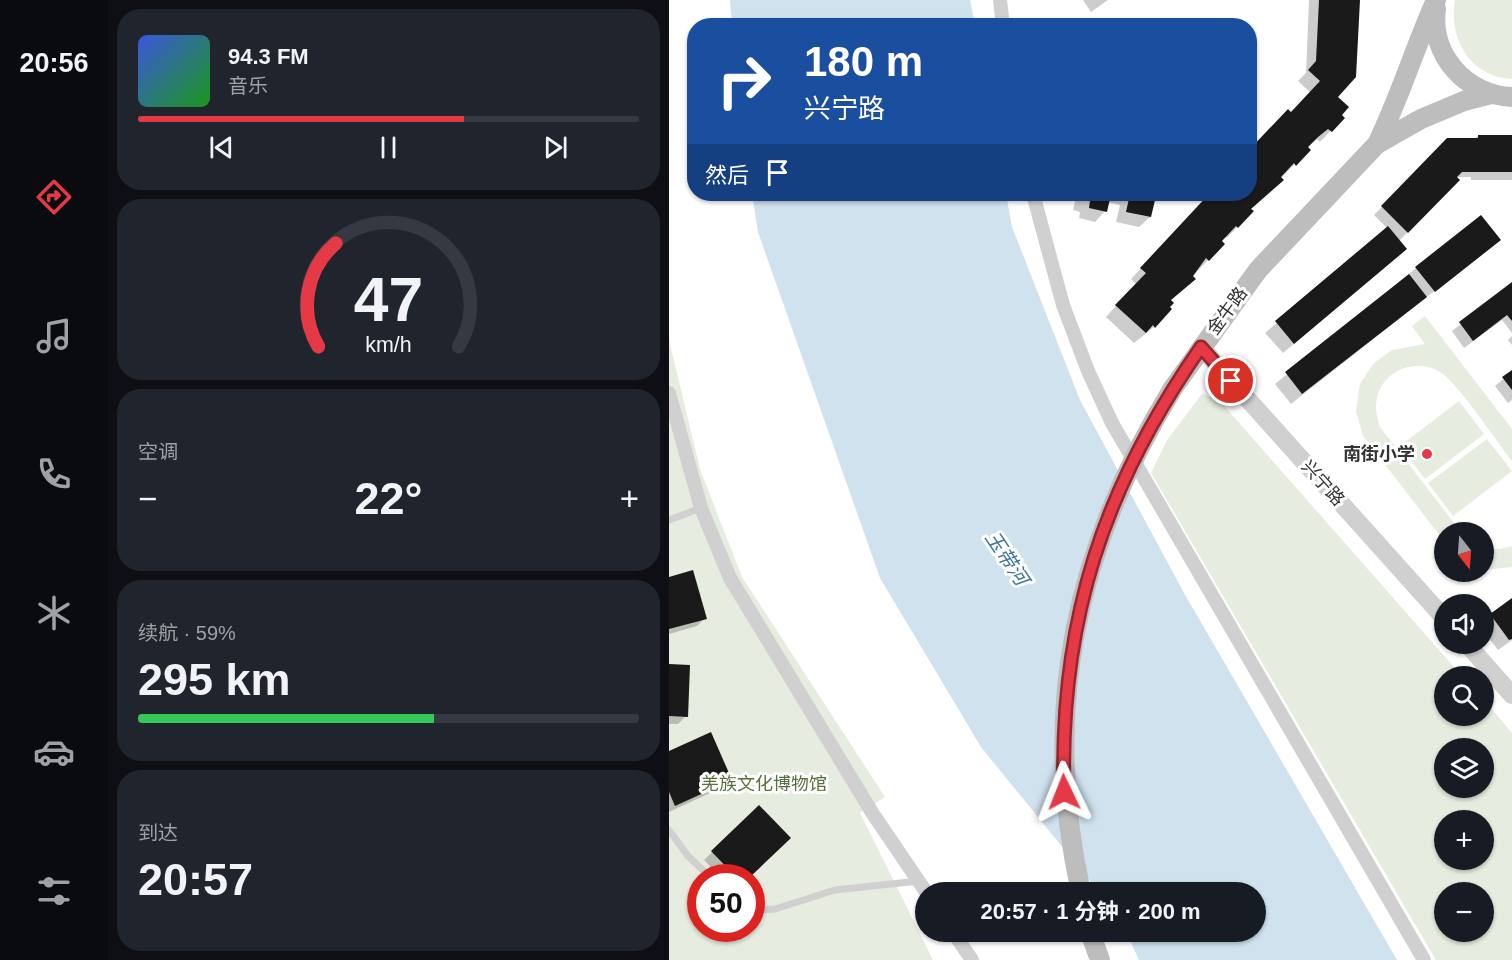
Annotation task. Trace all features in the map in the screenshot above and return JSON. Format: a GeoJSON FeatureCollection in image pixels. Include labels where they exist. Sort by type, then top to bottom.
{"type":"FeatureCollection","features":[{"type":"Feature","properties":{"kind":"main road"},"geometry":{"type":"LineString","coordinates":[[1437,0],[1435,27],[1444,55],[1464,79],[1491,94],[1512,97]]}},
{"type":"Feature","properties":{"kind":"main road"},"geometry":{"type":"LineString","coordinates":[[1377,144],[1393,111],[1415,47],[1437,0]]}},
{"type":"Feature","properties":{"kind":"main road"},"geometry":{"type":"LineString","coordinates":[[1377,144],[1421,119],[1464,101],[1491,94]]}},
{"type":"Feature","properties":{"kind":"main road","name":"金牛路"},"geometry":{"type":"LineString","coordinates":[[1079,882],[1064,792],[1062,741],[1075,629],[1083,594],[1110,512],[1136,452],[1173,388],[1201,347],[1258,270],[1377,144]]}},
{"type":"Feature","properties":{"kind":"main road"},"geometry":{"type":"LineString","coordinates":[[1094,942],[1100,960]]}},
{"type":"Feature","properties":{"kind":"street"},"geometry":{"type":"LineString","coordinates":[[1000,0],[1002,18]]}},
{"type":"Feature","properties":{"kind":"street"},"geometry":{"type":"LineString","coordinates":[[1035,201],[1063,304],[1088,371],[1112,423],[1424,960]]}},
{"type":"Feature","properties":{"kind":"street","name":"兴宁路"},"geometry":{"type":"LineString","coordinates":[[1201,347],[1434,607]]}},
{"type":"Feature","properties":{"kind":"street"},"geometry":{"type":"LineString","coordinates":[[669,393],[701,508],[730,578],[763,636],[873,814],[919,882]]}},
{"type":"Feature","properties":{"kind":"street"},"geometry":{"type":"LineString","coordinates":[[1476,654],[1512,695]]}},
{"type":"Feature","properties":{"kind":"street"},"geometry":{"type":"LineString","coordinates":[[960,942],[972,960]]}},
{"type":"Feature","properties":{"kind":"lane"},"geometry":{"type":"LineString","coordinates":[[669,520],[701,508]]}},
{"type":"Feature","properties":{"kind":"lane"},"geometry":{"type":"LineString","coordinates":[[669,830],[697,864]]}},
{"type":"Feature","properties":{"kind":"lane"},"geometry":{"type":"LineString","coordinates":[[765,910],[775,909],[835,890],[915,887]]}},
{"type":"Feature","properties":{"kind":"green space"},"geometry":{"type":"Polygon","coordinates":[[[1455,0],[1512,0],[1512,79],[1497,77],[1484,71],[1465,53],[1455,28],[1455,0]]]}},
{"type":"Feature","properties":{"kind":"green space"},"geometry":{"type":"Polygon","coordinates":[[[1425,316],[1512,429],[1512,461],[1448,378],[1426,366],[1404,368],[1391,375],[1382,385],[1376,403],[1380,427],[1453,522],[1434,522],[1434,528],[1363,436],[1356,411],[1360,384],[1373,364],[1392,350],[1425,344],[1412,326],[1425,316]]]}},
{"type":"Feature","properties":{"kind":"green space","name":"羌族文化博物馆"},"geometry":{"type":"Polygon","coordinates":[[[669,340],[700,469],[742,577],[885,797],[860,813],[915,924],[915,942],[924,942],[933,960],[669,960],[669,340]]]}},
{"type":"Feature","properties":{"kind":"green space"},"geometry":{"type":"Polygon","coordinates":[[[1202,394],[1218,399],[1434,644],[1434,654],[1443,654],[1453,666],[1434,666],[1434,726],[1494,726],[1494,712],[1512,733],[1512,960],[1436,960],[1151,473],[1167,440],[1202,394]]]}},
{"type":"Feature","properties":{"kind":"green space"},"geometry":{"type":"Polygon","coordinates":[[[1459,401],[1484,434],[1425,479],[1400,446],[1459,401]]]}},
{"type":"Feature","properties":{"kind":"green space"},"geometry":{"type":"Polygon","coordinates":[[[1487,439],[1512,471],[1453,516],[1428,483],[1487,439]]]}},
{"type":"Feature","properties":{"kind":"green space"},"geometry":{"type":"Polygon","coordinates":[[[1512,546],[1512,567],[1494,569],[1494,549],[1512,546]]]}},
{"type":"Feature","properties":{"kind":"water"},"geometry":{"type":"Polygon","coordinates":[[[730,0],[970,0],[974,18],[731,18],[730,0]]]}},
{"type":"Feature","properties":{"kind":"water","name":"玉带河"},"geometry":{"type":"Polygon","coordinates":[[[753,201],[1007,201],[1012,227],[1080,400],[1184,593],[1397,960],[1139,960],[1131,942],[1266,942],[1266,882],[1091,882],[981,747],[880,578],[758,232],[753,201]]]}},
{"type":"Feature","properties":{"kind":"building"},"geometry":{"type":"Polygon","coordinates":[[[1319,0],[1360,0],[1356,77],[1338,97],[1349,107],[1342,115],[1345,118],[1332,132],[1328,129],[1308,147],[1311,150],[1296,166],[1294,163],[1281,177],[1284,180],[1251,209],[1254,211],[1222,241],[1225,244],[1209,261],[1206,258],[1193,276],[1196,279],[1171,300],[1174,303],[1170,307],[1172,309],[1155,328],[1153,325],[1146,333],[1115,305],[1146,273],[1140,268],[1202,201],[1257,201],[1257,142],[1288,109],[1291,112],[1320,81],[1308,70],[1316,61],[1319,0]]]}},
{"type":"Feature","properties":{"kind":"building"},"geometry":{"type":"Polygon","coordinates":[[[1478,135],[1512,135],[1512,172],[1462,172],[1457,177],[1460,180],[1408,233],[1381,206],[1447,138],[1478,138],[1478,135]]]}},
{"type":"Feature","properties":{"kind":"building"},"geometry":{"type":"Polygon","coordinates":[[[1090,201],[1109,201],[1107,212],[1089,208],[1090,201]]]}},
{"type":"Feature","properties":{"kind":"building"},"geometry":{"type":"Polygon","coordinates":[[[1128,201],[1155,201],[1151,217],[1126,212],[1128,201]]]}},
{"type":"Feature","properties":{"kind":"building"},"geometry":{"type":"Polygon","coordinates":[[[1481,215],[1501,240],[1435,292],[1415,267],[1481,215]]]}},
{"type":"Feature","properties":{"kind":"building"},"geometry":{"type":"Polygon","coordinates":[[[1388,226],[1407,249],[1294,344],[1275,321],[1388,226]]]}},
{"type":"Feature","properties":{"kind":"building"},"geometry":{"type":"Polygon","coordinates":[[[1409,274],[1427,297],[1302,394],[1285,372],[1409,274]]]}},
{"type":"Feature","properties":{"kind":"building"},"geometry":{"type":"Polygon","coordinates":[[[1512,282],[1512,321],[1507,315],[1473,341],[1459,322],[1512,282]]]}},
{"type":"Feature","properties":{"kind":"building"},"geometry":{"type":"Polygon","coordinates":[[[1512,370],[1512,390],[1502,377],[1512,370]]]}},
{"type":"Feature","properties":{"kind":"building"},"geometry":{"type":"Polygon","coordinates":[[[693,570],[707,619],[669,629],[669,577],[693,570]]]}},
{"type":"Feature","properties":{"kind":"building"},"geometry":{"type":"Polygon","coordinates":[[[1512,598],[1512,639],[1509,640],[1494,619],[1494,611],[1512,598]]]}},
{"type":"Feature","properties":{"kind":"building"},"geometry":{"type":"Polygon","coordinates":[[[669,664],[690,665],[688,717],[669,716],[669,664]]]}},
{"type":"Feature","properties":{"kind":"building"},"geometry":{"type":"Polygon","coordinates":[[[711,732],[732,780],[675,806],[669,792],[669,751],[711,732]]]}},
{"type":"Feature","properties":{"kind":"building"},"geometry":{"type":"Polygon","coordinates":[[[759,805],[791,838],[764,864],[724,864],[711,851],[759,805]]]}},
{"type":"Feature","properties":{"kind":"place","name":"南街小学"},"geometry":{"type":"Point","coordinates":[1427,454]}},
{"type":"Feature","properties":{"kind":"route"},"geometry":{"type":"LineString","coordinates":[[1064,792],[1062,741],[1069,660],[1083,594],[1110,512],[1146,432],[1201,347],[1231,381]]}}]}
